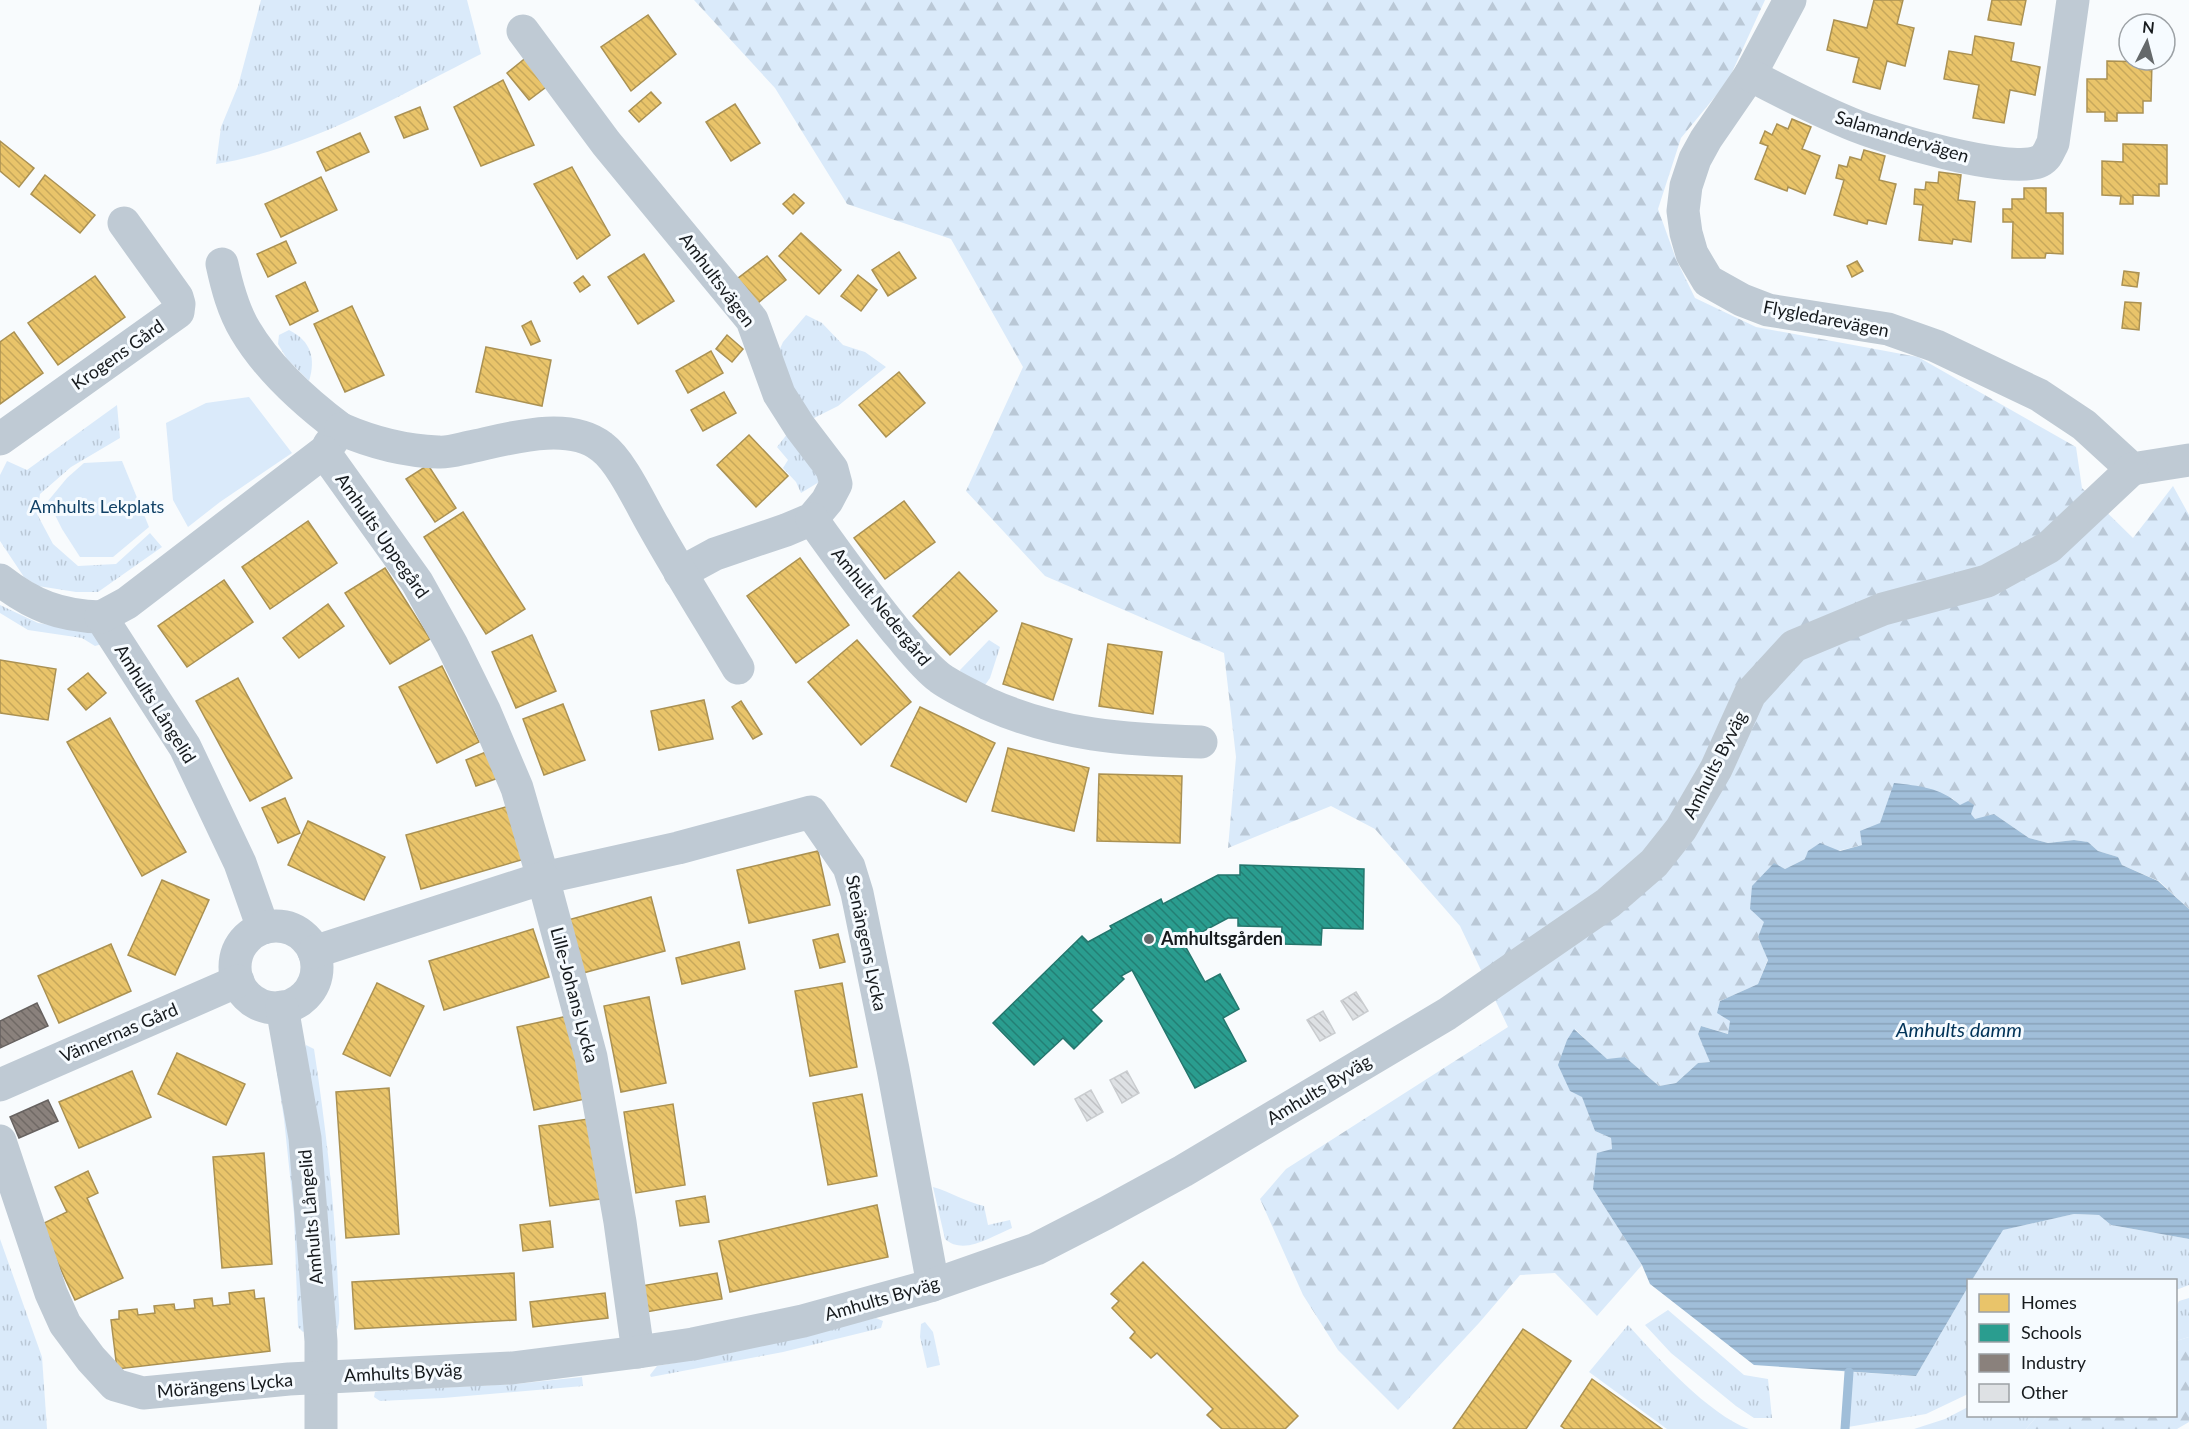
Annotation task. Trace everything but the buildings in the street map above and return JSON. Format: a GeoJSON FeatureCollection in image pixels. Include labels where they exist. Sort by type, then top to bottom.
{"type":"FeatureCollection","features":[{"type":"Feature","properties":{"kind":"street","name":"Flygledarevägen"},"geometry":{"type":"LineString","coordinates":[[1790,0],[1750,75],[1706,139],[1695,159],[1686,186],[1683,211],[1686,233],[1692,254],[1708,281],[1742,300],[1768,310],[1888,329],[1936,346],[2039,395],[2084,425],[2132,469]]}},
{"type":"Feature","properties":{"kind":"street","name":"Salamandervägen"},"geometry":{"type":"LineString","coordinates":[[1750,75],[1851,124],[1919,146],[1982,161],[2033,163],[2047,156],[2053,143],[2073,0]]}},
{"type":"Feature","properties":{"kind":"street","name":"Amhultsvägen"},"geometry":{"type":"LineString","coordinates":[[523,31],[606,143],[752,320],[779,394],[800,427],[832,469],[836,484],[827,501],[812,519]]}},
{"type":"Feature","properties":{"kind":"street","name":"Krogens Gård"},"geometry":{"type":"LineString","coordinates":[[0,439],[178,312],[177,297],[124,223]]}},
{"type":"Feature","properties":{"kind":"street"},"geometry":{"type":"LineString","coordinates":[[222,264],[230,298],[244,329],[267,361],[315,409],[332,440]]}},
{"type":"Feature","properties":{"kind":"street"},"geometry":{"type":"LineString","coordinates":[[0,580],[22,597],[56,612],[81,617],[101,617],[136,597],[332,440],[365,439],[403,448],[440,453],[540,433],[566,434],[590,439],[604,448],[618,465],[738,668]]}},
{"type":"Feature","properties":{"kind":"street","name":"Amhults Uppegård"},"geometry":{"type":"LineString","coordinates":[[332,440],[417,582],[484,710],[517,788],[543,878]]}},
{"type":"Feature","properties":{"kind":"street"},"geometry":{"type":"LineString","coordinates":[[2132,469],[2189,460]]}},
{"type":"Feature","properties":{"kind":"street","name":"Amhults Byväg"},"geometry":{"type":"LineString","coordinates":[[321,1377],[512,1368],[693,1344],[803,1321],[933,1285],[1036,1249],[1183,1171],[1447,1014],[1608,903],[1654,863],[1681,829],[1710,779],[1750,694],[1794,646],[1883,609],[1987,581],[2049,547],[2132,469]]}},
{"type":"Feature","properties":{"kind":"street"},"geometry":{"type":"LineString","coordinates":[[680,573],[715,554],[812,519]]}},
{"type":"Feature","properties":{"kind":"street","name":"Amhult Nedergård"},"geometry":{"type":"LineString","coordinates":[[812,519],[874,604],[915,654],[940,678],[1012,715],[1069,731],[1115,738],[1201,742]]}},
{"type":"Feature","properties":{"kind":"street","name":"Amhults Långelid"},"geometry":{"type":"LineString","coordinates":[[101,617],[185,747],[240,863],[263,928]]}},
{"type":"Feature","properties":{"kind":"street","name":"Stenängens Lycka"},"geometry":{"type":"LineString","coordinates":[[543,878],[678,848],[811,812],[849,867],[857,893],[893,1069],[933,1285]]}},
{"type":"Feature","properties":{"kind":"street"},"geometry":{"type":"LineString","coordinates":[[314,952],[543,878]]}},
{"type":"Feature","properties":{"kind":"street","name":"Lille-Johans Lycka"},"geometry":{"type":"LineString","coordinates":[[543,878],[593,1067],[620,1222],[638,1352]]}},
{"type":"Feature","properties":{"kind":"street"},"geometry":{"type":"LineString","coordinates":[[281,926],[293,930],[304,937],[314,952],[316,972],[309,990],[300,1000],[282,1007],[266,1006],[255,1002],[247,995],[238,981],[235,967],[238,952],[250,935],[263,928],[281,926]]}},
{"type":"Feature","properties":{"kind":"street","name":"Vännernas Gård"},"geometry":{"type":"LineString","coordinates":[[0,1085],[238,981]]}},
{"type":"Feature","properties":{"kind":"street","name":"Amhults Långelid"},"geometry":{"type":"LineString","coordinates":[[282,1007],[304,1138],[321,1341],[321,1429]]}},
{"type":"Feature","properties":{"kind":"street","name":"Mörängens Lycka"},"geometry":{"type":"LineString","coordinates":[[0,1141],[51,1293],[65,1324],[91,1359],[115,1385],[143,1394],[321,1377]]}},
{"type":"Feature","properties":{"kind":"green space"},"geometry":{"type":"Polygon","coordinates":[[[261,0],[467,0],[481,54],[319,134],[286,146],[216,164],[221,127],[238,86],[261,0]]]}},
{"type":"Feature","properties":{"kind":"green space"},"geometry":{"type":"Polygon","coordinates":[[[694,0],[1765,0],[1728,81],[1681,138],[1658,209],[1676,259],[1695,298],[1756,327],[1918,357],[2076,447],[2082,488],[2133,538],[2173,486],[2189,515],[2189,909],[2159,881],[2122,865],[2118,857],[2098,851],[2088,842],[2074,840],[2048,843],[2029,838],[1994,814],[1975,820],[1952,798],[1880,823],[1862,845],[1805,859],[1785,869],[1774,864],[1765,922],[1758,937],[1768,959],[1758,984],[1720,1001],[1730,1021],[1729,1034],[1701,1026],[1698,1034],[1711,1062],[1698,1063],[1676,1083],[1659,1086],[1625,1057],[1607,1060],[1575,1029],[1582,1096],[1595,1131],[1611,1138],[1612,1149],[1593,1189],[1642,1265],[1597,1316],[1555,1273],[1520,1275],[1398,1410],[1338,1350],[1303,1295],[1260,1199],[1286,1169],[1508,1027],[1460,926],[1375,829],[1331,806],[1228,848],[1236,757],[1224,653],[1045,576],[966,491],[1023,367],[951,239],[847,204],[775,88],[694,0]]]}},
{"type":"Feature","properties":{"kind":"green space"},"geometry":{"type":"Polygon","coordinates":[[[806,315],[822,323],[843,345],[865,352],[886,367],[838,406],[810,420],[797,407],[779,351],[783,342],[806,315]]]}},
{"type":"Feature","properties":{"kind":"green space"},"geometry":{"type":"Polygon","coordinates":[[[289,330],[302,339],[310,351],[312,365],[309,381],[287,359],[278,344],[279,335],[289,330]]]}},
{"type":"Feature","properties":{"kind":"green space"},"geometry":{"type":"Polygon","coordinates":[[[249,397],[292,453],[220,502],[188,527],[173,500],[166,423],[206,403],[249,397]]]}},
{"type":"Feature","properties":{"kind":"green space"},"geometry":{"type":"Polygon","coordinates":[[[117,405],[120,438],[71,467],[40,494],[37,514],[53,544],[78,566],[116,564],[150,533],[162,547],[98,592],[76,592],[38,586],[24,577],[0,541],[0,475],[7,461],[27,470],[117,405]]]}},
{"type":"Feature","properties":{"kind":"green space"},"geometry":{"type":"Polygon","coordinates":[[[788,433],[820,470],[819,482],[801,493],[796,482],[783,468],[788,460],[777,447],[788,433]]]}},
{"type":"Feature","properties":{"kind":"green space","name":"Amhults Lekplats"},"geometry":{"type":"Polygon","coordinates":[[[122,461],[149,527],[113,557],[80,557],[48,501],[67,478],[84,463],[122,461]]]}},
{"type":"Feature","properties":{"kind":"green space"},"geometry":{"type":"Polygon","coordinates":[[[0,605],[38,623],[92,632],[102,644],[95,646],[82,638],[28,630],[0,613],[0,605]]]}},
{"type":"Feature","properties":{"kind":"green space"},"geometry":{"type":"Polygon","coordinates":[[[989,640],[1000,647],[990,678],[985,685],[961,674],[960,670],[989,640]]]}},
{"type":"Feature","properties":{"kind":"green space"},"geometry":{"type":"Polygon","coordinates":[[[306,1045],[314,1049],[329,1167],[339,1310],[336,1332],[305,1049],[306,1045]]]}},
{"type":"Feature","properties":{"kind":"green space"},"geometry":{"type":"Polygon","coordinates":[[[282,1052],[305,1331],[303,1332],[298,1327],[294,1214],[275,1060],[282,1052]]]}},
{"type":"Feature","properties":{"kind":"green space"},"geometry":{"type":"Polygon","coordinates":[[[933,1187],[984,1206],[988,1225],[1010,1220],[1012,1228],[978,1243],[961,1246],[953,1244],[945,1239],[933,1187]]]}},
{"type":"Feature","properties":{"kind":"green space"},"geometry":{"type":"Polygon","coordinates":[[[2074,1214],[2099,1215],[2111,1225],[2189,1239],[2189,1285],[2177,1290],[2177,1279],[1973,1279],[2002,1230],[2074,1214]]]}},
{"type":"Feature","properties":{"kind":"green space"},"geometry":{"type":"Polygon","coordinates":[[[0,1239],[42,1357],[47,1429],[0,1429],[0,1239]]]}},
{"type":"Feature","properties":{"kind":"green space"},"geometry":{"type":"Polygon","coordinates":[[[1967,1289],[1967,1394],[1926,1414],[1848,1427],[1852,1372],[1916,1376],[1967,1289]]]}},
{"type":"Feature","properties":{"kind":"green space"},"geometry":{"type":"Polygon","coordinates":[[[2189,1298],[2189,1337],[2177,1341],[2177,1305],[2179,1301],[2189,1298]]]}},
{"type":"Feature","properties":{"kind":"green space"},"geometry":{"type":"Polygon","coordinates":[[[1668,1310],[1744,1375],[1768,1379],[1772,1418],[1754,1418],[1671,1353],[1645,1325],[1668,1310]]]}},
{"type":"Feature","properties":{"kind":"green space"},"geometry":{"type":"Polygon","coordinates":[[[876,1318],[883,1321],[881,1328],[783,1352],[651,1377],[650,1375],[657,1366],[725,1354],[876,1318]]]}},
{"type":"Feature","properties":{"kind":"green space"},"geometry":{"type":"Polygon","coordinates":[[[925,1322],[933,1332],[940,1365],[927,1368],[920,1337],[921,1324],[925,1322]]]}},
{"type":"Feature","properties":{"kind":"green space"},"geometry":{"type":"Polygon","coordinates":[[[1628,1325],[1684,1384],[1717,1411],[1749,1429],[1667,1429],[1589,1372],[1628,1325]]]}},
{"type":"Feature","properties":{"kind":"green space"},"geometry":{"type":"Polygon","coordinates":[[[2189,1337],[2189,1422],[2177,1429],[2026,1429],[2036,1417],[2177,1417],[2177,1341],[2189,1337]]]}},
{"type":"Feature","properties":{"kind":"green space"},"geometry":{"type":"Polygon","coordinates":[[[582,1377],[583,1386],[443,1398],[380,1401],[374,1397],[375,1392],[379,1391],[515,1384],[582,1377]]]}},
{"type":"Feature","properties":{"kind":"green space"},"geometry":{"type":"Polygon","coordinates":[[[1967,1408],[1967,1417],[2036,1417],[2026,1429],[1914,1429],[1945,1419],[1967,1408]]]}},
{"type":"Feature","properties":{"kind":"water","name":"Amhults damm"},"geometry":{"type":"Polygon","coordinates":[[[1894,783],[1937,791],[1960,805],[1968,801],[1974,805],[1971,814],[1975,819],[1994,814],[2029,838],[2048,843],[2074,840],[2088,842],[2098,851],[2118,857],[2122,865],[2158,881],[2189,909],[2189,1239],[2111,1225],[2099,1215],[2074,1214],[2003,1230],[1973,1279],[1967,1279],[1967,1289],[1916,1376],[1754,1365],[1650,1284],[1642,1265],[1593,1189],[1597,1153],[1612,1149],[1611,1138],[1595,1131],[1582,1097],[1570,1091],[1558,1065],[1567,1040],[1574,1029],[1607,1059],[1625,1057],[1659,1086],[1676,1083],[1698,1063],[1710,1062],[1698,1034],[1701,1026],[1728,1034],[1730,1021],[1717,1013],[1720,1001],[1758,984],[1768,960],[1758,937],[1764,922],[1750,909],[1752,886],[1774,863],[1785,869],[1805,859],[1808,851],[1820,843],[1840,851],[1862,845],[1860,831],[1880,823],[1894,783]]]}},
{"type":"Feature","properties":{"kind":"waterway"},"geometry":{"type":"LineString","coordinates":[[1845,1429],[1849,1372]]}},
{"type":"Feature","properties":{"kind":"place","name":"Amhultsgården"},"geometry":{"type":"Point","coordinates":[1149,939]}}]}
